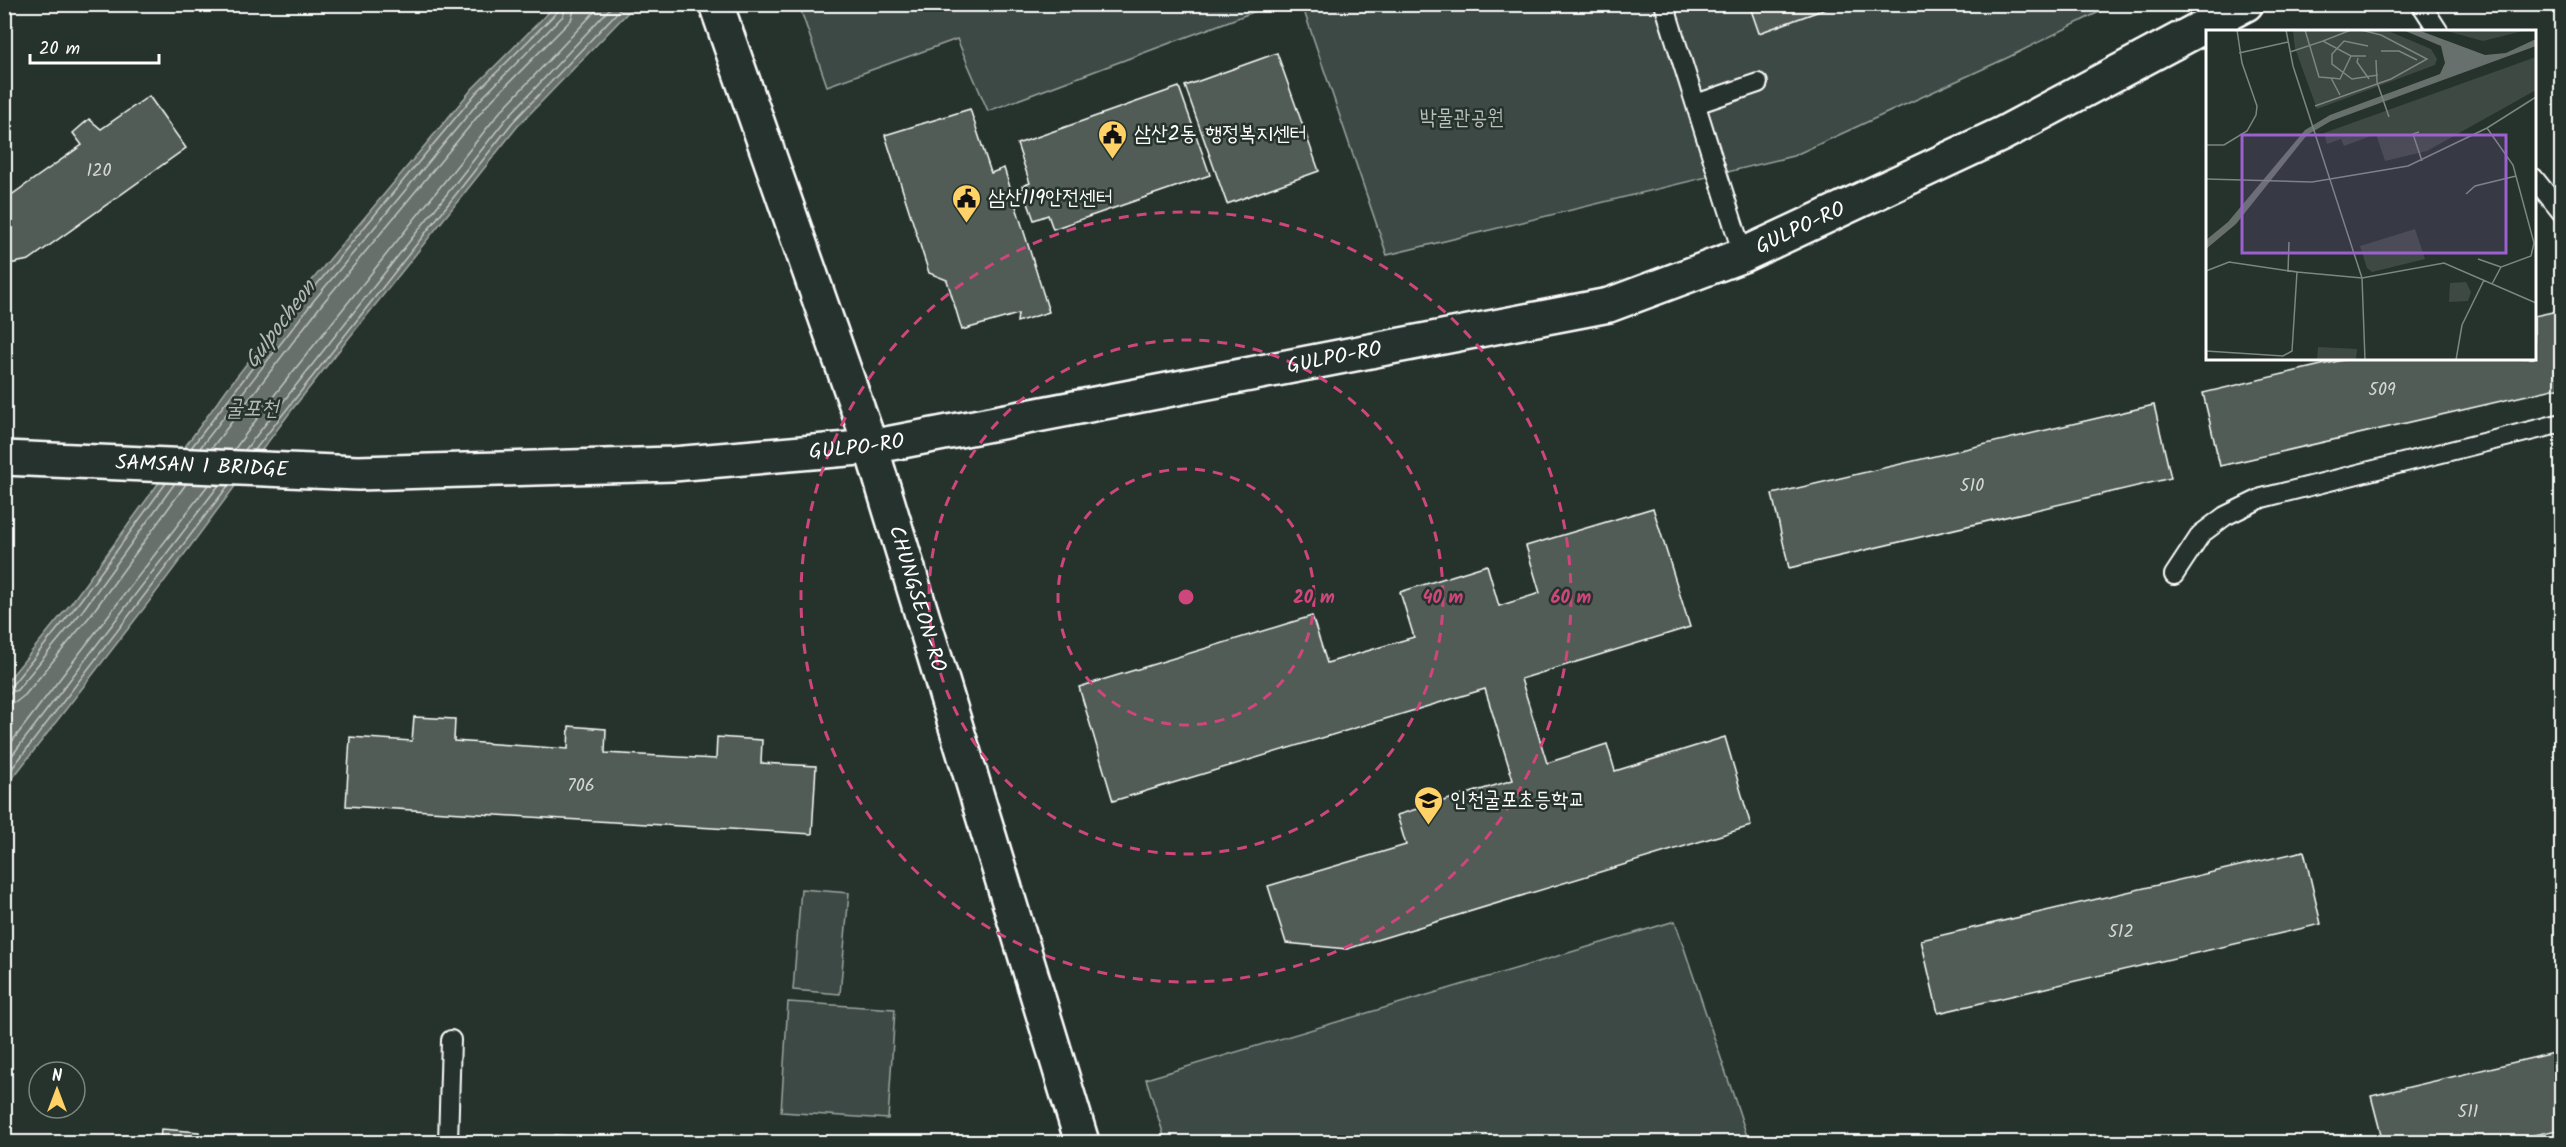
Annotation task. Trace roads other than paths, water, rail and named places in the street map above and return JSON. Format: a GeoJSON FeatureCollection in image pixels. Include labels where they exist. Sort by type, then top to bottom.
{"type":"FeatureCollection","features":[{"type":"Feature","properties":{"kind":"street","name":"CHUNGSEON-RO"},"geometry":{"type":"LineString","coordinates":[[716,4],[871,447],[1082,1143]]}},
{"type":"Feature","properties":{"kind":"street","name":"GULPO-RO"},"geometry":{"type":"LineString","coordinates":[[358,474],[673,464],[871,447],[1609,305],[1743,255],[2002,134],[2246,4]]}},
{"type":"Feature","properties":{"kind":"street","name":"SAMSAN 1 BRIDGE"},"geometry":{"type":"LineString","coordinates":[[4,458],[358,474]]}},
{"type":"Feature","properties":{"kind":"lane"},"geometry":{"type":"LineString","coordinates":[[1664,4],[1743,255]]}},
{"type":"Feature","properties":{"kind":"lane"},"geometry":{"type":"LineString","coordinates":[[2421,4],[2438,30]]}},
{"type":"Feature","properties":{"kind":"lane"},"geometry":{"type":"LineString","coordinates":[[1696,104],[1758,83]]}},
{"type":"Feature","properties":{"kind":"lane"},"geometry":{"type":"LineString","coordinates":[[2536,179],[2562,213]]}},
{"type":"Feature","properties":{"kind":"lane"},"geometry":{"type":"LineString","coordinates":[[2174,575],[2201,534],[2225,516],[2262,498],[2562,423]]}},
{"type":"Feature","properties":{"kind":"lane"},"geometry":{"type":"LineString","coordinates":[[448,1143],[451,1040]]}},
{"type":"Feature","properties":{"kind":"water","name":"굴포천"},"geometry":{"type":"Polygon","coordinates":[[[556,5],[635,5],[517,127],[294,407],[148,603],[5,788],[5,684],[72,602],[227,389],[304,290],[472,89],[556,5]]]}},
{"type":"Feature","properties":{"kind":"place","name":"삼산2동 행정복지센터"},"geometry":{"type":"Point","coordinates":[1113,160]}},
{"type":"Feature","properties":{"kind":"place","name":"삼산119안전센터"},"geometry":{"type":"Point","coordinates":[967,224]}},
{"type":"Feature","properties":{"kind":"place","name":"인천굴포초등학교"},"geometry":{"type":"Point","coordinates":[1429,826]}},
{"type":"Feature","properties":{"kind":"park label","name":"박물관공원"},"geometry":{"type":"Point","coordinates":[1462,118]}},
{"type":"Feature","properties":{"kind":"water label","name":"Gulpocheon"},"geometry":{"type":"Point","coordinates":[281,325]}}]}
